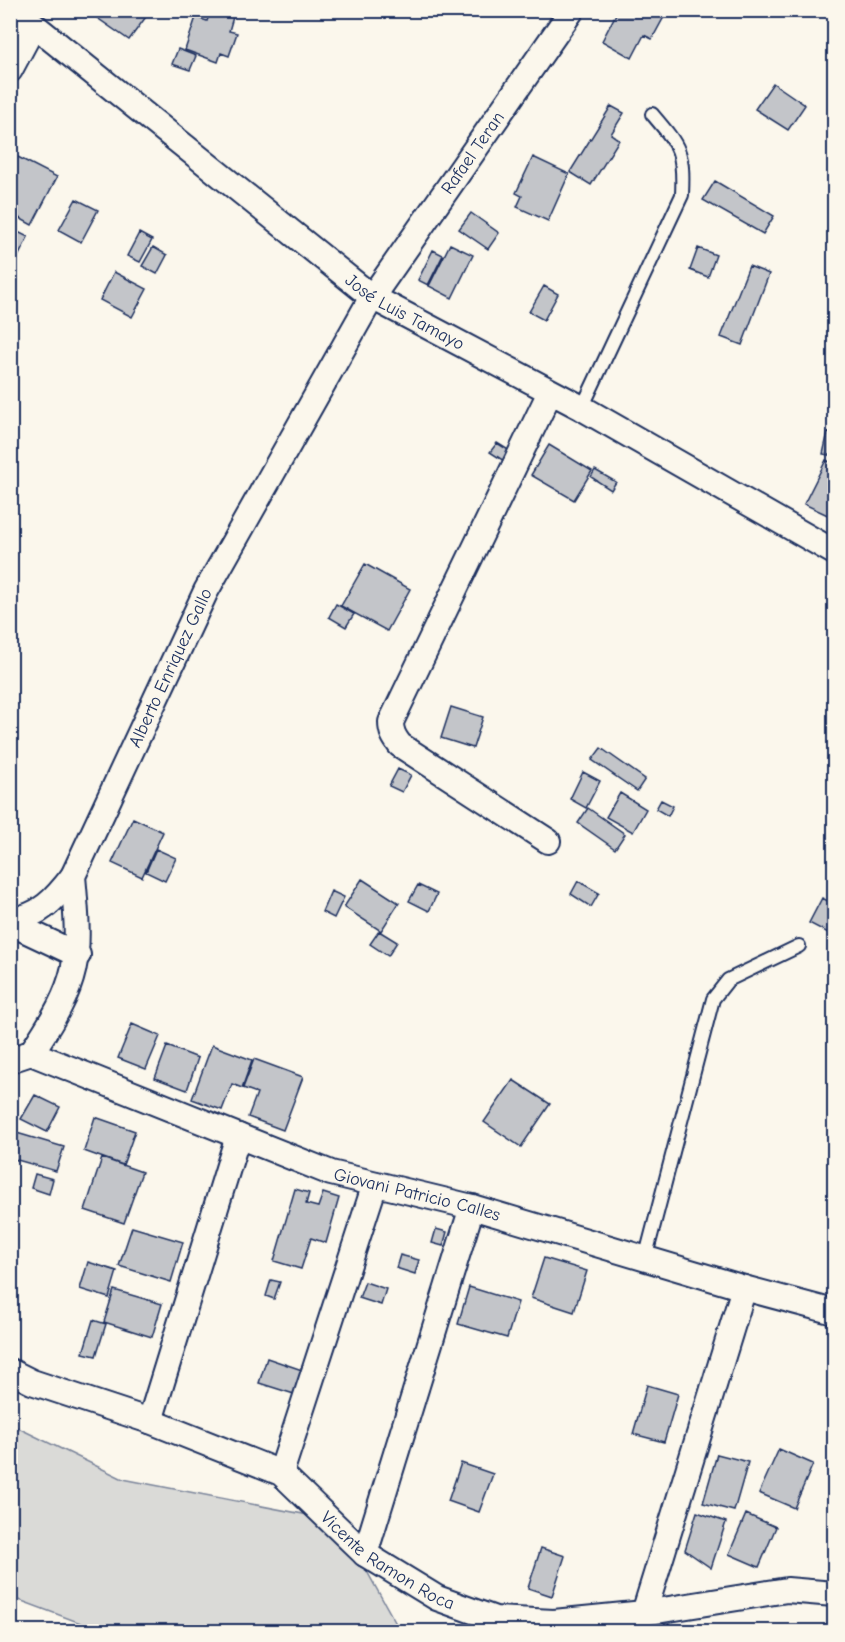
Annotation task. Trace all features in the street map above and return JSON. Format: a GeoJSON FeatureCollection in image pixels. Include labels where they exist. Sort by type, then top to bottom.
{"type":"FeatureCollection","features":[{"type":"Feature","properties":{"kind":"street","name":"Rafael Teran"},"geometry":{"type":"LineString","coordinates":[[372,297],[572,10]]}},
{"type":"Feature","properties":{"kind":"street","name":"José Luis Tamayo"},"geometry":{"type":"LineString","coordinates":[[25,18],[372,297],[582,408],[834,552]]}},
{"type":"Feature","properties":{"kind":"street"},"geometry":{"type":"LineString","coordinates":[[10,70],[25,18]]}},
{"type":"Feature","properties":{"kind":"street","name":"Alberto Enriquez Gallo"},"geometry":{"type":"LineString","coordinates":[[21,1057],[55,1017],[73,979],[78,955],[73,876],[206,591],[372,297]]}},
{"type":"Feature","properties":{"kind":"street"},"geometry":{"type":"LineString","coordinates":[[548,841],[400,745],[393,735],[391,722],[550,392]]}},
{"type":"Feature","properties":{"kind":"street"},"geometry":{"type":"LineString","coordinates":[[10,921],[38,912],[58,896],[73,876]]}},
{"type":"Feature","properties":{"kind":"street"},"geometry":{"type":"LineString","coordinates":[[10,921],[78,955]]}},
{"type":"Feature","properties":{"kind":"street","name":"Giovani Patricio Calles"},"geometry":{"type":"LineString","coordinates":[[21,1057],[238,1136],[332,1173],[471,1207],[744,1288],[834,1312]]}},
{"type":"Feature","properties":{"kind":"street"},"geometry":{"type":"LineString","coordinates":[[150,1420],[238,1136]]}},
{"type":"Feature","properties":{"kind":"street"},"geometry":{"type":"LineString","coordinates":[[281,1473],[375,1184]]}},
{"type":"Feature","properties":{"kind":"street"},"geometry":{"type":"LineString","coordinates":[[365,1554],[471,1207]]}},
{"type":"Feature","properties":{"kind":"street"},"geometry":{"type":"LineString","coordinates":[[644,1613],[744,1288]]}},
{"type":"Feature","properties":{"kind":"street","name":"Vicente Ramon Roca"},"geometry":{"type":"LineString","coordinates":[[10,1371],[32,1382],[150,1420],[281,1473],[365,1554],[436,1598],[495,1620],[554,1622],[644,1613],[787,1590],[834,1594]]}},
{"type":"Feature","properties":{"kind":"lane"},"geometry":{"type":"LineString","coordinates":[[582,408],[682,195],[683,169],[677,144],[652,114]]}},
{"type":"Feature","properties":{"kind":"lane"},"geometry":{"type":"LineString","coordinates":[[645,1259],[713,999],[728,980],[799,946]]}},
{"type":"Feature","properties":{"kind":"shaded area"},"geometry":{"type":"Polygon","coordinates":[[[10,1424],[123,1479],[339,1521],[400,1631],[102,1631],[11,1597],[10,1424]]]}},
{"type":"Feature","properties":{"kind":"building"},"geometry":{"type":"Polygon","coordinates":[[[96,10],[151,10],[129,40],[93,15],[96,10]]]}},
{"type":"Feature","properties":{"kind":"building"},"geometry":{"type":"Polygon","coordinates":[[[211,10],[233,17],[229,31],[237,33],[229,56],[221,53],[218,62],[185,50],[196,17],[207,21],[211,10]]]}},
{"type":"Feature","properties":{"kind":"building"},"geometry":{"type":"Polygon","coordinates":[[[618,10],[656,10],[665,15],[652,39],[644,35],[632,58],[602,41],[618,10]]]}},
{"type":"Feature","properties":{"kind":"building"},"geometry":{"type":"Polygon","coordinates":[[[178,49],[196,56],[190,70],[172,64],[178,49]]]}},
{"type":"Feature","properties":{"kind":"building"},"geometry":{"type":"Polygon","coordinates":[[[773,83],[805,105],[788,130],[755,109],[773,83]]]}},
{"type":"Feature","properties":{"kind":"building"},"geometry":{"type":"Polygon","coordinates":[[[611,106],[624,113],[611,134],[619,140],[591,185],[570,172],[611,106]]]}},
{"type":"Feature","properties":{"kind":"building"},"geometry":{"type":"Polygon","coordinates":[[[10,153],[57,177],[32,225],[10,213],[10,153]]]}},
{"type":"Feature","properties":{"kind":"building"},"geometry":{"type":"Polygon","coordinates":[[[533,157],[569,174],[548,221],[517,207],[522,196],[516,193],[533,157]]]}},
{"type":"Feature","properties":{"kind":"building"},"geometry":{"type":"Polygon","coordinates":[[[715,181],[774,216],[763,234],[703,200],[715,181]]]}},
{"type":"Feature","properties":{"kind":"building"},"geometry":{"type":"Polygon","coordinates":[[[76,199],[98,210],[81,242],[59,230],[76,199]]]}},
{"type":"Feature","properties":{"kind":"building"},"geometry":{"type":"Polygon","coordinates":[[[471,213],[499,233],[488,249],[459,229],[471,213]]]}},
{"type":"Feature","properties":{"kind":"building"},"geometry":{"type":"Polygon","coordinates":[[[10,228],[28,237],[18,257],[10,253],[10,228]]]}},
{"type":"Feature","properties":{"kind":"building"},"geometry":{"type":"Polygon","coordinates":[[[139,233],[152,240],[140,262],[127,256],[139,233]]]}},
{"type":"Feature","properties":{"kind":"building"},"geometry":{"type":"Polygon","coordinates":[[[450,244],[473,255],[452,298],[429,286],[450,244]]]}},
{"type":"Feature","properties":{"kind":"building"},"geometry":{"type":"Polygon","coordinates":[[[153,247],[167,255],[157,274],[142,266],[153,247]]]}},
{"type":"Feature","properties":{"kind":"building"},"geometry":{"type":"Polygon","coordinates":[[[698,248],[716,255],[708,277],[690,270],[698,248]]]}},
{"type":"Feature","properties":{"kind":"building"},"geometry":{"type":"Polygon","coordinates":[[[433,250],[443,255],[428,285],[418,280],[433,250]]]}},
{"type":"Feature","properties":{"kind":"building"},"geometry":{"type":"Polygon","coordinates":[[[749,266],[769,274],[742,345],[721,337],[749,266]]]}},
{"type":"Feature","properties":{"kind":"building"},"geometry":{"type":"Polygon","coordinates":[[[114,272],[147,289],[132,317],[100,300],[114,272]]]}},
{"type":"Feature","properties":{"kind":"building"},"geometry":{"type":"Polygon","coordinates":[[[544,286],[558,294],[544,320],[529,312],[544,286]]]}},
{"type":"Feature","properties":{"kind":"building"},"geometry":{"type":"Polygon","coordinates":[[[828,432],[834,433],[834,456],[823,454],[828,432]]]}},
{"type":"Feature","properties":{"kind":"building"},"geometry":{"type":"Polygon","coordinates":[[[497,443],[510,451],[504,461],[490,452],[497,443]]]}},
{"type":"Feature","properties":{"kind":"building"},"geometry":{"type":"Polygon","coordinates":[[[549,445],[592,471],[574,500],[531,475],[549,445]]]}},
{"type":"Feature","properties":{"kind":"building"},"geometry":{"type":"Polygon","coordinates":[[[826,460],[834,464],[834,518],[804,504],[826,460]]]}},
{"type":"Feature","properties":{"kind":"building"},"geometry":{"type":"Polygon","coordinates":[[[595,470],[616,482],[611,490],[591,477],[595,470]]]}},
{"type":"Feature","properties":{"kind":"building"},"geometry":{"type":"Polygon","coordinates":[[[365,564],[410,589],[387,631],[341,606],[365,564]]]}},
{"type":"Feature","properties":{"kind":"building"},"geometry":{"type":"Polygon","coordinates":[[[336,604],[354,614],[346,627],[329,617],[336,604]]]}},
{"type":"Feature","properties":{"kind":"building"},"geometry":{"type":"Polygon","coordinates":[[[451,707],[483,717],[473,748],[441,738],[451,707]]]}},
{"type":"Feature","properties":{"kind":"building"},"geometry":{"type":"Polygon","coordinates":[[[601,748],[645,779],[637,791],[592,760],[601,748]]]}},
{"type":"Feature","properties":{"kind":"building"},"geometry":{"type":"Polygon","coordinates":[[[398,769],[411,775],[402,792],[389,786],[398,769]]]}},
{"type":"Feature","properties":{"kind":"building"},"geometry":{"type":"Polygon","coordinates":[[[583,772],[600,781],[586,808],[570,799],[583,772]]]}},
{"type":"Feature","properties":{"kind":"building"},"geometry":{"type":"Polygon","coordinates":[[[620,793],[646,809],[633,832],[606,817],[620,793]]]}},
{"type":"Feature","properties":{"kind":"building"},"geometry":{"type":"Polygon","coordinates":[[[661,800],[673,806],[668,816],[656,809],[661,800]]]}},
{"type":"Feature","properties":{"kind":"building"},"geometry":{"type":"Polygon","coordinates":[[[588,808],[625,834],[615,849],[578,823],[588,808]]]}},
{"type":"Feature","properties":{"kind":"building"},"geometry":{"type":"Polygon","coordinates":[[[133,818],[163,832],[142,877],[112,863],[133,818]]]}},
{"type":"Feature","properties":{"kind":"building"},"geometry":{"type":"Polygon","coordinates":[[[156,849],[176,858],[165,881],[146,872],[156,849]]]}},
{"type":"Feature","properties":{"kind":"building"},"geometry":{"type":"Polygon","coordinates":[[[362,879],[399,903],[381,931],[344,907],[362,879]]]}},
{"type":"Feature","properties":{"kind":"building"},"geometry":{"type":"Polygon","coordinates":[[[578,881],[599,893],[591,907],[571,894],[578,881]]]}},
{"type":"Feature","properties":{"kind":"building"},"geometry":{"type":"Polygon","coordinates":[[[418,885],[437,894],[429,911],[409,901],[418,885]]]}},
{"type":"Feature","properties":{"kind":"building"},"geometry":{"type":"Polygon","coordinates":[[[331,891],[344,897],[334,918],[322,912],[331,891]]]}},
{"type":"Feature","properties":{"kind":"building"},"geometry":{"type":"Polygon","coordinates":[[[822,898],[834,904],[834,936],[809,923],[822,898]]]}},
{"type":"Feature","properties":{"kind":"building"},"geometry":{"type":"Polygon","coordinates":[[[379,931],[397,942],[388,956],[370,944],[379,931]]]}},
{"type":"Feature","properties":{"kind":"building"},"geometry":{"type":"Polygon","coordinates":[[[132,1024],[160,1036],[146,1069],[118,1058],[132,1024]]]}},
{"type":"Feature","properties":{"kind":"building"},"geometry":{"type":"Polygon","coordinates":[[[212,1045],[252,1060],[242,1088],[232,1084],[222,1110],[192,1099],[212,1045]]]}},
{"type":"Feature","properties":{"kind":"building"},"geometry":{"type":"Polygon","coordinates":[[[167,1046],[198,1058],[187,1090],[155,1078],[167,1046]]]}},
{"type":"Feature","properties":{"kind":"building"},"geometry":{"type":"Polygon","coordinates":[[[254,1059],[303,1077],[283,1130],[248,1117],[257,1093],[243,1088],[254,1059]]]}},
{"type":"Feature","properties":{"kind":"building"},"geometry":{"type":"Polygon","coordinates":[[[513,1080],[550,1104],[521,1147],[484,1122],[513,1080]]]}},
{"type":"Feature","properties":{"kind":"building"},"geometry":{"type":"Polygon","coordinates":[[[35,1095],[60,1107],[47,1132],[21,1119],[35,1095]]]}},
{"type":"Feature","properties":{"kind":"building"},"geometry":{"type":"Polygon","coordinates":[[[95,1117],[135,1131],[123,1165],[84,1151],[95,1117]]]}},
{"type":"Feature","properties":{"kind":"building"},"geometry":{"type":"Polygon","coordinates":[[[10,1131],[64,1147],[56,1171],[10,1158],[10,1131]]]}},
{"type":"Feature","properties":{"kind":"building"},"geometry":{"type":"Polygon","coordinates":[[[102,1158],[142,1172],[124,1223],[85,1210],[102,1158]]]}},
{"type":"Feature","properties":{"kind":"building"},"geometry":{"type":"Polygon","coordinates":[[[35,1174],[53,1179],[49,1194],[31,1188],[35,1174]]]}},
{"type":"Feature","properties":{"kind":"building"},"geometry":{"type":"Polygon","coordinates":[[[295,1189],[309,1193],[306,1204],[318,1207],[323,1193],[339,1198],[326,1243],[311,1238],[301,1269],[274,1261],[295,1189]]]}},
{"type":"Feature","properties":{"kind":"building"},"geometry":{"type":"Polygon","coordinates":[[[132,1227],[183,1242],[171,1282],[119,1266],[132,1227]]]}},
{"type":"Feature","properties":{"kind":"building"},"geometry":{"type":"Polygon","coordinates":[[[436,1229],[447,1232],[443,1246],[432,1243],[436,1229]]]}},
{"type":"Feature","properties":{"kind":"building"},"geometry":{"type":"Polygon","coordinates":[[[400,1255],[419,1260],[415,1274],[396,1268],[400,1255]]]}},
{"type":"Feature","properties":{"kind":"building"},"geometry":{"type":"Polygon","coordinates":[[[544,1258],[587,1271],[574,1312],[531,1298],[544,1258]]]}},
{"type":"Feature","properties":{"kind":"building"},"geometry":{"type":"Polygon","coordinates":[[[88,1262],[117,1271],[109,1298],[80,1289],[88,1262]]]}},
{"type":"Feature","properties":{"kind":"building"},"geometry":{"type":"Polygon","coordinates":[[[271,1280],[280,1282],[274,1299],[266,1296],[271,1280]]]}},
{"type":"Feature","properties":{"kind":"building"},"geometry":{"type":"Polygon","coordinates":[[[365,1282],[386,1289],[381,1305],[359,1298],[365,1282]]]}},
{"type":"Feature","properties":{"kind":"building"},"geometry":{"type":"Polygon","coordinates":[[[469,1287],[518,1302],[507,1338],[458,1324],[469,1287]]]}},
{"type":"Feature","properties":{"kind":"building"},"geometry":{"type":"Polygon","coordinates":[[[114,1290],[162,1304],[152,1337],[104,1322],[114,1290]]]}},
{"type":"Feature","properties":{"kind":"building"},"geometry":{"type":"Polygon","coordinates":[[[93,1320],[106,1324],[96,1356],[83,1353],[93,1320]]]}},
{"type":"Feature","properties":{"kind":"building"},"geometry":{"type":"Polygon","coordinates":[[[267,1358],[302,1370],[294,1394],[259,1383],[267,1358]]]}},
{"type":"Feature","properties":{"kind":"building"},"geometry":{"type":"Polygon","coordinates":[[[647,1385],[678,1394],[664,1442],[633,1434],[647,1385]]]}},
{"type":"Feature","properties":{"kind":"building"},"geometry":{"type":"Polygon","coordinates":[[[779,1449],[813,1464],[794,1508],[759,1493],[779,1449]]]}},
{"type":"Feature","properties":{"kind":"building"},"geometry":{"type":"Polygon","coordinates":[[[717,1454],[748,1462],[734,1511],[703,1503],[717,1454]]]}},
{"type":"Feature","properties":{"kind":"building"},"geometry":{"type":"Polygon","coordinates":[[[461,1463],[493,1474],[479,1512],[448,1501],[461,1463]]]}},
{"type":"Feature","properties":{"kind":"building"},"geometry":{"type":"Polygon","coordinates":[[[697,1512],[726,1522],[711,1568],[685,1550],[697,1512]]]}},
{"type":"Feature","properties":{"kind":"building"},"geometry":{"type":"Polygon","coordinates":[[[746,1514],[776,1527],[759,1567],[729,1554],[746,1514]]]}},
{"type":"Feature","properties":{"kind":"building"},"geometry":{"type":"Polygon","coordinates":[[[541,1548],[565,1556],[552,1596],[528,1588],[541,1548]]]}}]}
